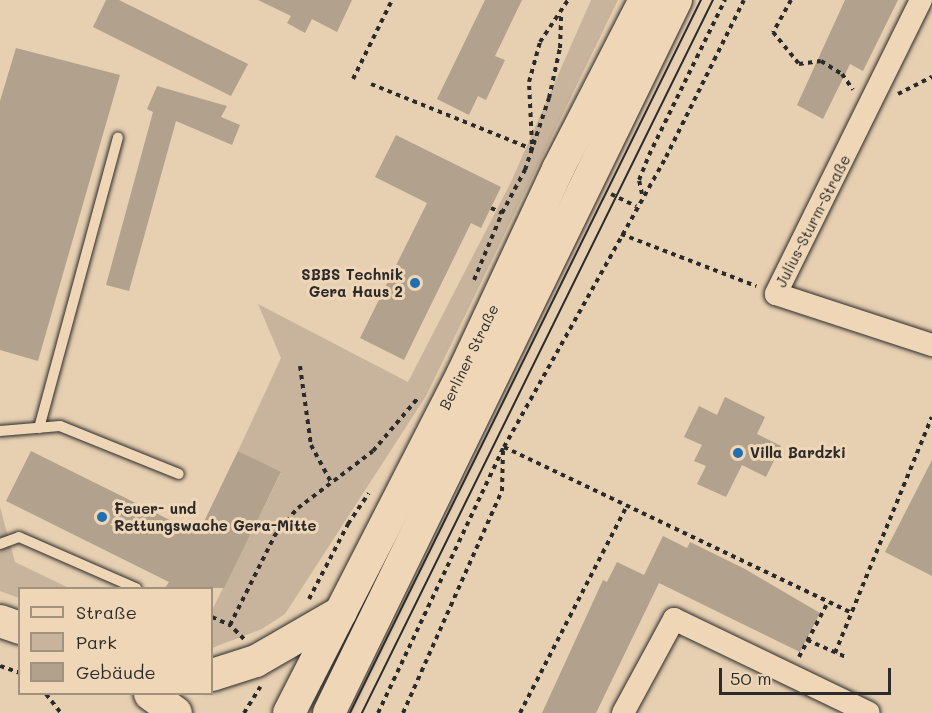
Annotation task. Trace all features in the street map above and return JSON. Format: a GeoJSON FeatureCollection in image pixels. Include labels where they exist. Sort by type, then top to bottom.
{"type":"FeatureCollection","features":[{"type":"Feature","properties":{"kind":"main road","name":"Berliner Straße"},"geometry":{"type":"LineString","coordinates":[[289,713],[645,0]]}},
{"type":"Feature","properties":{"kind":"main road","name":"Berliner Straße"},"geometry":{"type":"LineString","coordinates":[[329,713],[676,0]]}},
{"type":"Feature","properties":{"kind":"main road"},"geometry":{"type":"LineString","coordinates":[[213,675],[256,661],[341,612]]}},
{"type":"Feature","properties":{"kind":"main road"},"geometry":{"type":"LineString","coordinates":[[0,621],[18,627]]}},
{"type":"Feature","properties":{"kind":"main road"},"geometry":{"type":"LineString","coordinates":[[153,695],[176,713]]}},
{"type":"Feature","properties":{"kind":"street","name":"Julius-Sturm-Straße"},"geometry":{"type":"LineString","coordinates":[[921,0],[876,96],[776,294],[932,345]]}},
{"type":"Feature","properties":{"kind":"street"},"geometry":{"type":"LineString","coordinates":[[623,713],[674,619],[869,713]]}},
{"type":"Feature","properties":{"kind":"lane"},"geometry":{"type":"LineString","coordinates":[[39,428],[118,138]]}},
{"type":"Feature","properties":{"kind":"lane"},"geometry":{"type":"LineString","coordinates":[[0,431],[60,426],[179,474]]}},
{"type":"Feature","properties":{"kind":"lane"},"geometry":{"type":"LineString","coordinates":[[0,544],[20,537],[134,587]]}},
{"type":"Feature","properties":{"kind":"path"},"geometry":{"type":"LineString","coordinates":[[353,79],[392,0]]}},
{"type":"Feature","properties":{"kind":"path"},"geometry":{"type":"LineString","coordinates":[[532,148],[528,81],[540,42],[561,15],[568,0]]}},
{"type":"Feature","properties":{"kind":"path"},"geometry":{"type":"LineString","coordinates":[[642,194],[639,180],[649,155],[725,0]]}},
{"type":"Feature","properties":{"kind":"path"},"geometry":{"type":"LineString","coordinates":[[378,713],[504,447],[642,194],[666,157],[744,0]]}},
{"type":"Feature","properties":{"kind":"path"},"geometry":{"type":"LineString","coordinates":[[791,0],[773,32],[799,64],[821,61],[842,74],[853,90],[876,96],[906,93],[932,77]]}},
{"type":"Feature","properties":{"kind":"path"},"geometry":{"type":"LineString","coordinates":[[472,285],[502,213],[525,170],[560,48],[561,15]]}},
{"type":"Feature","properties":{"kind":"path"},"geometry":{"type":"LineString","coordinates":[[371,84],[512,144]]}},
{"type":"Feature","properties":{"kind":"path"},"geometry":{"type":"LineString","coordinates":[[491,208],[502,213]]}},
{"type":"Feature","properties":{"kind":"path"},"geometry":{"type":"LineString","coordinates":[[621,234],[776,294]]}},
{"type":"Feature","properties":{"kind":"path"},"geometry":{"type":"LineString","coordinates":[[300,366],[311,445],[332,484]]}},
{"type":"Feature","properties":{"kind":"path"},"geometry":{"type":"LineString","coordinates":[[230,625],[275,535],[298,508],[374,451],[422,389]]}},
{"type":"Feature","properties":{"kind":"path"},"geometry":{"type":"LineString","coordinates":[[835,653],[932,417]]}},
{"type":"Feature","properties":{"kind":"path"},"geometry":{"type":"LineString","coordinates":[[504,447],[850,612]]}},
{"type":"Feature","properties":{"kind":"path"},"geometry":{"type":"LineString","coordinates":[[403,713],[501,491],[504,447]]}},
{"type":"Feature","properties":{"kind":"path"},"geometry":{"type":"LineString","coordinates":[[520,713],[627,506]]}},
{"type":"Feature","properties":{"kind":"path"},"geometry":{"type":"LineString","coordinates":[[828,602],[807,640],[846,657]]}},
{"type":"Feature","properties":{"kind":"path"},"geometry":{"type":"LineString","coordinates":[[213,617],[230,625],[247,645]]}},
{"type":"Feature","properties":{"kind":"path"},"geometry":{"type":"LineString","coordinates":[[0,666],[18,672]]}},
{"type":"Feature","properties":{"kind":"path"},"geometry":{"type":"LineString","coordinates":[[244,713],[264,681]]}},
{"type":"Feature","properties":{"kind":"path"},"geometry":{"type":"LineString","coordinates":[[48,695],[61,713]]}},
{"type":"Feature","properties":{"kind":"green space"},"geometry":{"type":"Polygon","coordinates":[[[591,0],[618,0],[426,396],[285,614],[262,629],[213,648],[213,608],[281,473],[238,451],[281,358],[258,304],[408,382],[511,182],[591,0]]]}},
{"type":"Feature","properties":{"kind":"green space"},"geometry":{"type":"Polygon","coordinates":[[[0,507],[15,562],[67,587],[18,587],[18,598],[0,591],[0,507]]]}},
{"type":"Feature","properties":{"kind":"building"},"geometry":{"type":"Polygon","coordinates":[[[106,0],[119,0],[248,64],[231,96],[93,27],[106,0]]]}},
{"type":"Feature","properties":{"kind":"building"},"geometry":{"type":"Polygon","coordinates":[[[258,0],[352,0],[337,32],[312,19],[305,33],[287,23],[291,16],[258,0]]]}},
{"type":"Feature","properties":{"kind":"building"},"geometry":{"type":"Polygon","coordinates":[[[485,0],[522,0],[495,56],[505,60],[486,100],[478,96],[469,115],[437,99],[485,0]]]}},
{"type":"Feature","properties":{"kind":"building"},"geometry":{"type":"Polygon","coordinates":[[[845,0],[898,0],[863,71],[850,64],[823,119],[797,105],[845,0]]]}},
{"type":"Feature","properties":{"kind":"building"},"geometry":{"type":"Polygon","coordinates":[[[16,48],[120,75],[38,361],[0,350],[0,101],[16,48]]]}},
{"type":"Feature","properties":{"kind":"building"},"geometry":{"type":"Polygon","coordinates":[[[157,86],[227,106],[221,117],[240,125],[232,145],[176,121],[129,291],[106,285],[153,112],[147,109],[157,86]]]}},
{"type":"Feature","properties":{"kind":"building","name":"SBBS Technik Gera Haus 2"},"geometry":{"type":"Polygon","coordinates":[[[396,135],[501,187],[481,228],[471,223],[404,360],[360,338],[427,203],[375,177],[396,135]]]}},
{"type":"Feature","properties":{"kind":"building","name":"Villa Bardzki"},"geometry":{"type":"Polygon","coordinates":[[[725,397],[765,417],[757,434],[781,446],[766,477],[742,465],[726,497],[697,484],[706,466],[694,461],[702,445],[684,437],[699,406],[717,415],[725,397]]]}},
{"type":"Feature","properties":{"kind":"building","name":"Feuer- und Rettungswache Gera-Mitte"},"geometry":{"type":"Polygon","coordinates":[[[31,451],[198,534],[238,451],[281,472],[224,588],[166,587],[169,582],[6,501],[31,451]]]}},
{"type":"Feature","properties":{"kind":"building"},"geometry":{"type":"Polygon","coordinates":[[[932,460],[932,576],[885,552],[932,460]]]}},
{"type":"Feature","properties":{"kind":"building"},"geometry":{"type":"Polygon","coordinates":[[[663,536],[687,548],[690,542],[745,569],[820,613],[800,652],[659,583],[596,713],[542,713],[603,580],[607,582],[617,562],[644,575],[663,536]]]}},
{"type":"Feature","properties":{"kind":"tram line"},"geometry":{"type":"LineString","coordinates":[[350,713],[701,0]]}},
{"type":"Feature","properties":{"kind":"tram line"},"geometry":{"type":"LineString","coordinates":[[362,713],[713,0]]}},
{"type":"Feature","properties":{"kind":"place","name":"SBBS Technik Gera Haus 2"},"geometry":{"type":"Point","coordinates":[415,283]}},
{"type":"Feature","properties":{"kind":"place","name":"Villa Bardzki"},"geometry":{"type":"Point","coordinates":[738,453]}},
{"type":"Feature","properties":{"kind":"place","name":"Feuer- und Rettungswache Gera-Mitte"},"geometry":{"type":"Point","coordinates":[102,517]}}]}
